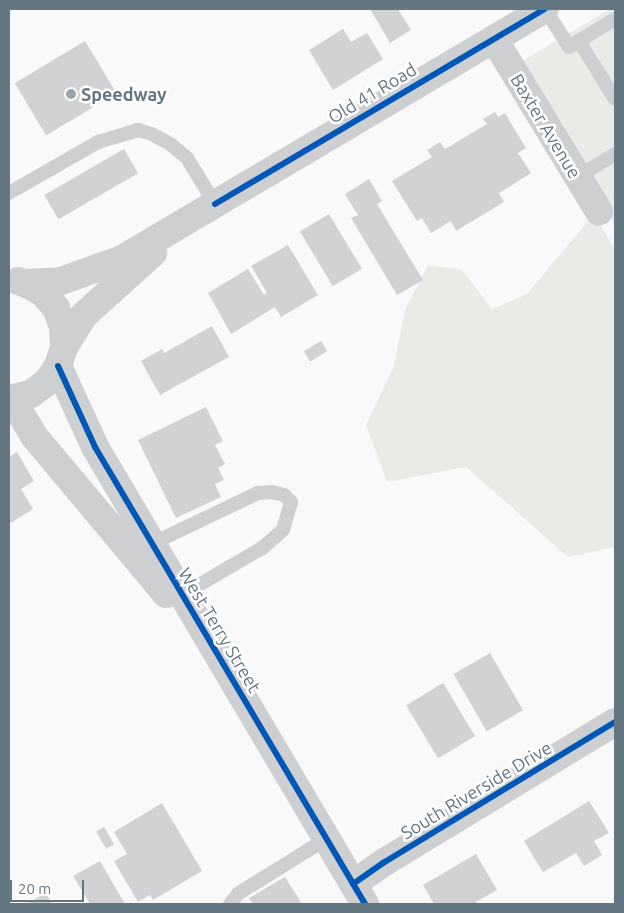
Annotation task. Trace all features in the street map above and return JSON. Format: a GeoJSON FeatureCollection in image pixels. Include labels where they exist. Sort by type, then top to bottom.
{"type":"FeatureCollection","features":[{"type":"Feature","properties":{"kind":"street","name":"Old 41 Road"},"geometry":{"type":"LineString","coordinates":[[17,281],[61,281],[122,258],[545,9]]}},
{"type":"Feature","properties":{"kind":"street","name":"Baxter Avenue"},"geometry":{"type":"LineString","coordinates":[[494,39],[599,212]]}},
{"type":"Feature","properties":{"kind":"street","name":"Old 41 Road"},"geometry":{"type":"LineString","coordinates":[[11,399],[31,394],[47,382],[84,315],[147,258],[215,204]]}},
{"type":"Feature","properties":{"kind":"street","name":"West Terry Street"},"geometry":{"type":"LineString","coordinates":[[17,281],[43,293],[56,308],[63,327],[61,356],[95,447],[142,548]]}},
{"type":"Feature","properties":{"kind":"street","name":"West Terry Street"},"geometry":{"type":"LineString","coordinates":[[11,399],[34,436],[142,548],[227,671],[359,894]]}},
{"type":"Feature","properties":{"kind":"street","name":"South Riverside Drive"},"geometry":{"type":"LineString","coordinates":[[359,894],[383,863],[615,722]]}},
{"type":"Feature","properties":{"kind":"lane"},"geometry":{"type":"LineString","coordinates":[[545,9],[569,47],[615,19]]}},
{"type":"Feature","properties":{"kind":"lane"},"geometry":{"type":"LineString","coordinates":[[579,41],[615,99]]}},
{"type":"Feature","properties":{"kind":"lane"},"geometry":{"type":"LineString","coordinates":[[9,193],[98,142],[138,130],[152,134],[170,144],[187,158],[215,204]]}},
{"type":"Feature","properties":{"kind":"lane"},"geometry":{"type":"LineString","coordinates":[[577,177],[615,154]]}},
{"type":"Feature","properties":{"kind":"lane"},"geometry":{"type":"LineString","coordinates":[[142,548],[258,493],[272,492],[284,495],[291,502],[283,530],[262,548],[177,598]]}},
{"type":"Feature","properties":{"kind":"lane"},"geometry":{"type":"LineString","coordinates":[[230,904],[239,893],[326,839]]}},
{"type":"Feature","properties":{"kind":"shaded area"},"geometry":{"type":"Polygon","coordinates":[[[610,9],[615,9],[615,225],[519,63],[610,9]]]}},
{"type":"Feature","properties":{"kind":"shaded area"},"geometry":{"type":"Polygon","coordinates":[[[588,203],[615,250],[615,547],[568,557],[466,467],[387,482],[366,425],[394,366],[405,310],[428,265],[462,270],[492,309],[527,294],[589,220],[588,203]]]}},
{"type":"Feature","properties":{"kind":"building"},"geometry":{"type":"Polygon","coordinates":[[[370,9],[398,9],[411,30],[390,43],[370,9]]]}},
{"type":"Feature","properties":{"kind":"building"},"geometry":{"type":"Polygon","coordinates":[[[343,29],[351,42],[367,33],[383,59],[333,90],[309,50],[343,29]]]}},
{"type":"Feature","properties":{"kind":"building"},"geometry":{"type":"Polygon","coordinates":[[[85,41],[116,93],[46,136],[15,83],[85,41]]]}},
{"type":"Feature","properties":{"kind":"building"},"geometry":{"type":"Polygon","coordinates":[[[495,112],[498,117],[505,113],[526,148],[518,153],[531,173],[499,193],[504,202],[456,231],[451,221],[431,233],[422,218],[417,221],[392,181],[432,157],[427,150],[440,142],[445,149],[487,124],[483,119],[495,112]]]}},
{"type":"Feature","properties":{"kind":"building"},"geometry":{"type":"Polygon","coordinates":[[[124,149],[138,173],[58,219],[44,195],[124,149]]]}},
{"type":"Feature","properties":{"kind":"building"},"geometry":{"type":"Polygon","coordinates":[[[369,179],[382,201],[377,204],[423,280],[397,295],[351,218],[358,215],[345,194],[369,179]]]}},
{"type":"Feature","properties":{"kind":"building"},"geometry":{"type":"Polygon","coordinates":[[[329,214],[362,269],[333,286],[300,232],[329,214]]]}},
{"type":"Feature","properties":{"kind":"building"},"geometry":{"type":"Polygon","coordinates":[[[288,245],[318,295],[281,317],[275,307],[231,334],[208,293],[248,269],[264,295],[267,293],[251,266],[288,245]]]}},
{"type":"Feature","properties":{"kind":"building"},"geometry":{"type":"Polygon","coordinates":[[[212,326],[229,357],[160,395],[141,361],[162,349],[164,353],[212,326]]]}},
{"type":"Feature","properties":{"kind":"building"},"geometry":{"type":"Polygon","coordinates":[[[321,341],[327,351],[310,362],[304,351],[321,341]]]}},
{"type":"Feature","properties":{"kind":"building"},"geometry":{"type":"Polygon","coordinates":[[[206,407],[223,441],[215,445],[225,464],[218,468],[224,480],[215,484],[221,497],[176,518],[138,440],[206,407]]]}},
{"type":"Feature","properties":{"kind":"building"},"geometry":{"type":"Polygon","coordinates":[[[17,452],[34,481],[21,489],[33,509],[9,524],[9,457],[17,452]]]}},
{"type":"Feature","properties":{"kind":"building"},"geometry":{"type":"Polygon","coordinates":[[[490,653],[523,710],[487,731],[454,674],[490,653]]]}},
{"type":"Feature","properties":{"kind":"building"},"geometry":{"type":"Polygon","coordinates":[[[443,683],[475,736],[438,758],[406,705],[443,683]]]}},
{"type":"Feature","properties":{"kind":"building"},"geometry":{"type":"Polygon","coordinates":[[[589,801],[609,833],[594,841],[602,855],[584,866],[576,853],[543,872],[524,841],[589,801]]]}},
{"type":"Feature","properties":{"kind":"building"},"geometry":{"type":"Polygon","coordinates":[[[162,803],[202,871],[153,900],[150,895],[138,902],[114,861],[127,854],[114,832],[162,803]]]}},
{"type":"Feature","properties":{"kind":"building"},"geometry":{"type":"Polygon","coordinates":[[[104,827],[114,844],[106,849],[96,832],[104,827]]]}},
{"type":"Feature","properties":{"kind":"building"},"geometry":{"type":"Polygon","coordinates":[[[476,854],[497,890],[476,902],[477,904],[434,904],[423,885],[476,854]]]}},
{"type":"Feature","properties":{"kind":"building"},"geometry":{"type":"Polygon","coordinates":[[[100,861],[125,904],[90,904],[73,876],[100,861]]]}},
{"type":"Feature","properties":{"kind":"building"},"geometry":{"type":"Polygon","coordinates":[[[285,877],[302,904],[253,904],[249,898],[285,877]]]}},
{"type":"Feature","properties":{"kind":"building"},"geometry":{"type":"Polygon","coordinates":[[[46,893],[52,904],[26,904],[46,893]]]}},
{"type":"Feature","properties":{"kind":"cycle path"},"geometry":{"type":"LineString","coordinates":[[215,204],[545,9]]}},
{"type":"Feature","properties":{"kind":"cycle path"},"geometry":{"type":"LineString","coordinates":[[58,366],[95,447],[365,904]]}},
{"type":"Feature","properties":{"kind":"cycle path"},"geometry":{"type":"LineString","coordinates":[[353,884],[383,863],[615,722]]}},
{"type":"Feature","properties":{"kind":"place","name":"Speedway"},"geometry":{"type":"Point","coordinates":[71,94]}}]}
